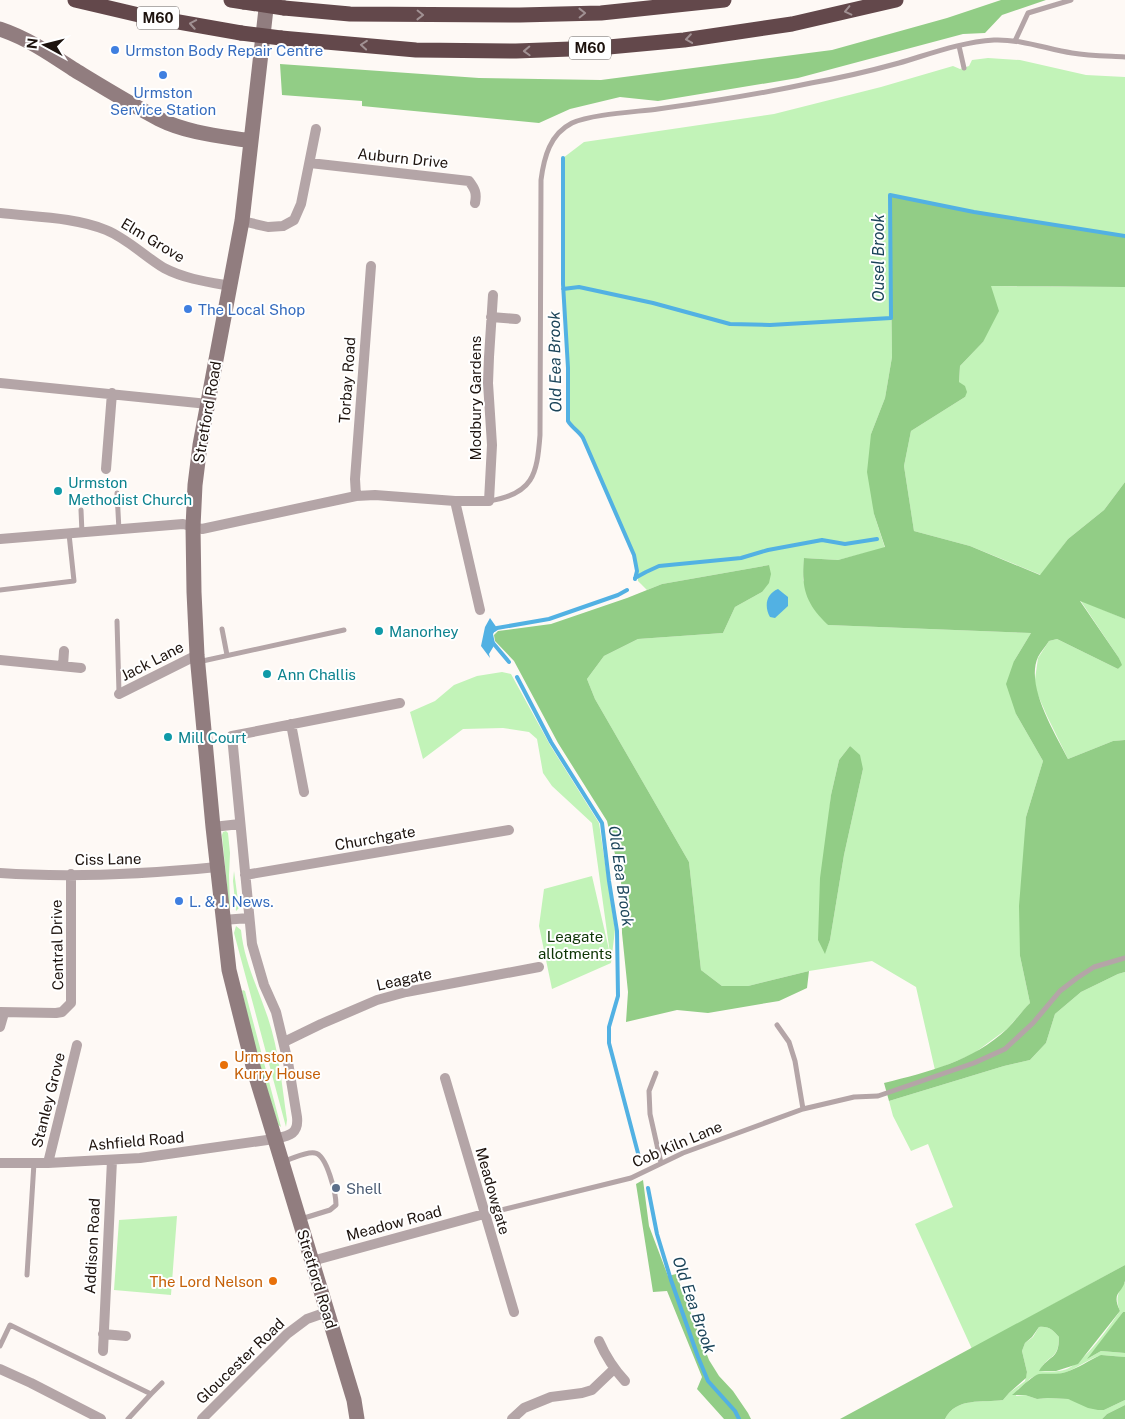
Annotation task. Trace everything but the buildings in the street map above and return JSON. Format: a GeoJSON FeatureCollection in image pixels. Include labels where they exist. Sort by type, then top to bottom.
{"type":"FeatureCollection","features":[{"type":"Feature","properties":{"kind":"highway","name":"M60"},"geometry":{"type":"LineString","coordinates":[[75,0],[139,15],[281,38],[416,50],[516,51],[598,48],[684,40],[792,24],[896,0]]}},
{"type":"Feature","properties":{"kind":"highway"},"geometry":{"type":"LineString","coordinates":[[684,5],[707,0]]}},
{"type":"Feature","properties":{"kind":"highway"},"geometry":{"type":"LineString","coordinates":[[237,1],[284,8],[350,14],[501,15],[601,13],[724,0]]}},
{"type":"Feature","properties":{"kind":"main road","name":"Stretford Road"},"geometry":{"type":"LineString","coordinates":[[267,0],[242,221],[200,445],[195,485],[193,527],[198,658],[223,920],[239,1016],[274,1139],[354,1400],[357,1419]]}},
{"type":"Feature","properties":{"kind":"main road"},"geometry":{"type":"LineString","coordinates":[[0,29],[41,47],[160,119],[189,130],[251,141]]}},
{"type":"Feature","properties":{"kind":"street"},"geometry":{"type":"LineString","coordinates":[[242,221],[268,226],[283,226],[294,220],[301,204],[316,129]]}},
{"type":"Feature","properties":{"kind":"street","name":"Auburn Drive"},"geometry":{"type":"LineString","coordinates":[[310,163],[469,181],[475,189],[477,196],[475,203]]}},
{"type":"Feature","properties":{"kind":"street","name":"Elm Grove"},"geometry":{"type":"LineString","coordinates":[[0,213],[76,222],[98,227],[117,235],[174,273],[192,279],[231,286]]}},
{"type":"Feature","properties":{"kind":"street","name":"Torbay Road"},"geometry":{"type":"LineString","coordinates":[[356,496],[355,479],[371,266]]}},
{"type":"Feature","properties":{"kind":"street","name":"Modbury Gardens"},"geometry":{"type":"LineString","coordinates":[[489,501],[492,445],[488,383],[493,294]]}},
{"type":"Feature","properties":{"kind":"street"},"geometry":{"type":"LineString","coordinates":[[491,317],[516,319]]}},
{"type":"Feature","properties":{"kind":"street"},"geometry":{"type":"LineString","coordinates":[[0,382],[208,404]]}},
{"type":"Feature","properties":{"kind":"street"},"geometry":{"type":"LineString","coordinates":[[106,469],[112,393]]}},
{"type":"Feature","properties":{"kind":"street"},"geometry":{"type":"LineString","coordinates":[[0,540],[183,524],[202,529],[356,496],[375,495],[455,501],[489,501]]}},
{"type":"Feature","properties":{"kind":"street"},"geometry":{"type":"LineString","coordinates":[[455,501],[480,610]]}},
{"type":"Feature","properties":{"kind":"street"},"geometry":{"type":"LineString","coordinates":[[63,666],[64,651]]}},
{"type":"Feature","properties":{"kind":"street","name":"Jack Lane"},"geometry":{"type":"LineString","coordinates":[[119,694],[198,658]]}},
{"type":"Feature","properties":{"kind":"street"},"geometry":{"type":"LineString","coordinates":[[0,660],[82,668]]}},
{"type":"Feature","properties":{"kind":"street"},"geometry":{"type":"LineString","coordinates":[[274,1139],[292,1135],[298,1123],[284,1042],[276,1012],[258,966],[252,944],[232,736],[400,703]]}},
{"type":"Feature","properties":{"kind":"street"},"geometry":{"type":"LineString","coordinates":[[291,724],[304,792]]}},
{"type":"Feature","properties":{"kind":"street"},"geometry":{"type":"LineString","coordinates":[[213,827],[240,824]]}},
{"type":"Feature","properties":{"kind":"street","name":"Churchgate"},"geometry":{"type":"LineString","coordinates":[[245,875],[509,830]]}},
{"type":"Feature","properties":{"kind":"street","name":"Ciss Lane"},"geometry":{"type":"LineString","coordinates":[[0,873],[158,872],[217,867]]}},
{"type":"Feature","properties":{"kind":"street","name":"Central Drive"},"geometry":{"type":"LineString","coordinates":[[0,1027],[2,1013],[56,1014],[62,1012],[71,1003],[73,997],[71,874]]}},
{"type":"Feature","properties":{"kind":"street"},"geometry":{"type":"LineString","coordinates":[[223,920],[249,918]]}},
{"type":"Feature","properties":{"kind":"street","name":"Leagate"},"geometry":{"type":"LineString","coordinates":[[284,1042],[376,1000],[406,992],[539,967]]}},
{"type":"Feature","properties":{"kind":"street","name":"Stanley Grove"},"geometry":{"type":"LineString","coordinates":[[48,1163],[77,1045]]}},
{"type":"Feature","properties":{"kind":"street","name":"Meadowgate"},"geometry":{"type":"LineString","coordinates":[[445,1078],[514,1312]]}},
{"type":"Feature","properties":{"kind":"street","name":"Ashfield Road"},"geometry":{"type":"LineString","coordinates":[[0,1163],[112,1160],[176,1154],[274,1139]]}},
{"type":"Feature","properties":{"kind":"street","name":"Addison Road"},"geometry":{"type":"LineString","coordinates":[[103,1351],[112,1160]]}},
{"type":"Feature","properties":{"kind":"street","name":"Meadow Road"},"geometry":{"type":"LineString","coordinates":[[312,1261],[484,1214]]}},
{"type":"Feature","properties":{"kind":"street","name":"Gloucester Road"},"geometry":{"type":"LineString","coordinates":[[202,1419],[287,1334],[307,1319],[327,1312]]}},
{"type":"Feature","properties":{"kind":"street"},"geometry":{"type":"LineString","coordinates":[[103,1334],[126,1336]]}},
{"type":"Feature","properties":{"kind":"street"},"geometry":{"type":"LineString","coordinates":[[599,1341],[606,1358],[625,1381]]}},
{"type":"Feature","properties":{"kind":"street"},"geometry":{"type":"LineString","coordinates":[[0,1369],[101,1419]]}},
{"type":"Feature","properties":{"kind":"street"},"geometry":{"type":"LineString","coordinates":[[512,1419],[524,1408],[551,1397],[592,1390],[614,1369]]}},
{"type":"Feature","properties":{"kind":"lane"},"geometry":{"type":"LineString","coordinates":[[1015,41],[1028,13],[1071,0]]}},
{"type":"Feature","properties":{"kind":"lane"},"geometry":{"type":"LineString","coordinates":[[489,501],[507,498],[517,493],[527,485],[537,464],[540,435],[541,180],[546,156],[556,135],[573,123],[803,85],[856,74],[984,41],[1015,41],[1074,54],[1125,57]]}},
{"type":"Feature","properties":{"kind":"lane"},"geometry":{"type":"LineString","coordinates":[[959,46],[964,68]]}},
{"type":"Feature","properties":{"kind":"lane"},"geometry":{"type":"LineString","coordinates":[[117,492],[120,530]]}},
{"type":"Feature","properties":{"kind":"lane"},"geometry":{"type":"LineString","coordinates":[[80,510],[82,533]]}},
{"type":"Feature","properties":{"kind":"lane"},"geometry":{"type":"LineString","coordinates":[[0,590],[74,582],[69,534]]}},
{"type":"Feature","properties":{"kind":"lane"},"geometry":{"type":"LineString","coordinates":[[117,621],[119,694]]}},
{"type":"Feature","properties":{"kind":"lane"},"geometry":{"type":"LineString","coordinates":[[222,630],[227,656]]}},
{"type":"Feature","properties":{"kind":"lane"},"geometry":{"type":"LineString","coordinates":[[198,658],[227,656],[344,630]]}},
{"type":"Feature","properties":{"kind":"lane","name":"Cob Kiln Lane"},"geometry":{"type":"LineString","coordinates":[[484,1214],[631,1178],[684,1153],[803,1109],[854,1097],[878,1096],[966,1066],[1005,1049],[1032,1023],[1060,991],[1094,966],[1125,958]]}},
{"type":"Feature","properties":{"kind":"lane"},"geometry":{"type":"LineString","coordinates":[[777,1025],[789,1042],[795,1062],[803,1109]]}},
{"type":"Feature","properties":{"kind":"lane"},"geometry":{"type":"LineString","coordinates":[[656,1073],[649,1091],[650,1114],[661,1163]]}},
{"type":"Feature","properties":{"kind":"lane"},"geometry":{"type":"LineString","coordinates":[[282,1162],[312,1152],[317,1153],[322,1157],[325,1164],[336,1198],[336,1205],[330,1210],[299,1220]]}},
{"type":"Feature","properties":{"kind":"lane"},"geometry":{"type":"LineString","coordinates":[[27,1275],[34,1163]]}},
{"type":"Feature","properties":{"kind":"lane"},"geometry":{"type":"LineString","coordinates":[[0,1346],[10,1325],[151,1394]]}},
{"type":"Feature","properties":{"kind":"lane"},"geometry":{"type":"LineString","coordinates":[[128,1419],[162,1383]]}},
{"type":"Feature","properties":{"kind":"green space"},"geometry":{"type":"Polygon","coordinates":[[[1001,0],[1046,0],[1002,15],[985,33],[963,34],[798,78],[658,101],[620,97],[570,109],[539,123],[362,106],[362,101],[282,95],[280,64],[479,78],[601,80],[832,50],[947,18],[1001,0]]]}},
{"type":"Feature","properties":{"kind":"green space"},"geometry":{"type":"Polygon","coordinates":[[[988,58],[1020,60],[1086,75],[1125,77],[1125,236],[974,212],[890,195],[892,357],[885,398],[871,434],[874,514],[885,548],[838,560],[804,558],[803,580],[828,625],[1031,633],[1014,661],[1016,714],[1043,761],[1026,817],[1020,956],[1030,1003],[1007,1029],[973,1054],[935,1070],[916,987],[872,961],[809,971],[748,986],[722,986],[701,970],[689,862],[595,699],[587,679],[604,656],[638,639],[723,633],[735,607],[762,592],[769,565],[662,584],[647,590],[638,581],[634,555],[583,438],[568,421],[568,368],[563,284],[563,158],[584,142],[774,114],[881,87],[953,66],[960,69],[969,66],[972,60],[988,58]],[[850,746],[839,760],[831,795],[827,836],[825,953],[830,940],[844,855],[863,769],[850,746]]]}},
{"type":"Feature","properties":{"kind":"green space"},"geometry":{"type":"Polygon","coordinates":[[[890,195],[974,212],[1125,236],[1125,287],[991,286],[999,311],[983,342],[960,366],[959,382],[965,386],[967,392],[965,397],[911,431],[904,466],[914,531],[970,546],[1040,575],[1068,539],[1104,510],[1125,482],[1125,619],[1080,601],[1122,665],[1118,669],[1057,639],[1049,641],[1038,657],[1035,669],[1035,682],[1049,723],[1068,759],[1113,741],[1125,740],[1125,972],[1081,992],[1055,1014],[1046,1043],[1030,1060],[889,1101],[884,1083],[933,1070],[980,1049],[1007,1029],[1030,1003],[1020,956],[1019,906],[1026,817],[1043,761],[1016,714],[1006,684],[1014,661],[1031,633],[828,625],[810,603],[804,587],[804,558],[838,560],[885,547],[874,514],[867,472],[871,434],[885,398],[892,357],[890,195]]]}},
{"type":"Feature","properties":{"kind":"green space"},"geometry":{"type":"Polygon","coordinates":[[[991,286],[1125,287],[1125,482],[1104,510],[1068,539],[1041,575],[970,546],[914,531],[904,466],[911,431],[965,397],[959,382],[960,366],[983,342],[991,286]]]}},
{"type":"Feature","properties":{"kind":"green space"},"geometry":{"type":"Polygon","coordinates":[[[769,565],[771,574],[769,583],[762,592],[735,607],[723,633],[638,639],[604,656],[587,679],[595,699],[689,862],[701,970],[722,986],[748,986],[809,971],[807,988],[779,1001],[708,1013],[677,1010],[626,1022],[628,992],[622,933],[621,879],[607,821],[558,743],[514,661],[495,641],[494,635],[498,631],[551,624],[662,584],[769,565]]]}},
{"type":"Feature","properties":{"kind":"green space"},"geometry":{"type":"Polygon","coordinates":[[[1080,600],[1125,619],[1125,740],[1113,741],[1068,759],[1034,686],[1038,658],[1049,641],[1057,639],[1118,669],[1121,665],[1119,658],[1080,600]]]}},
{"type":"Feature","properties":{"kind":"green space","name":"Leagate allotments"},"geometry":{"type":"Polygon","coordinates":[[[502,672],[511,674],[550,745],[599,823],[615,930],[611,963],[552,989],[539,926],[544,889],[592,876],[610,954],[592,823],[552,786],[543,773],[537,739],[529,732],[503,728],[463,729],[423,759],[410,712],[435,701],[454,685],[477,676],[502,672]]]}},
{"type":"Feature","properties":{"kind":"green space"},"geometry":{"type":"Polygon","coordinates":[[[850,746],[860,755],[863,769],[844,855],[830,940],[825,954],[818,940],[820,878],[831,795],[839,760],[850,746]]]}},
{"type":"Feature","properties":{"kind":"green space"},"geometry":{"type":"Polygon","coordinates":[[[226,831],[228,833],[230,853],[230,909],[222,835],[226,831]]]}},
{"type":"Feature","properties":{"kind":"green space"},"geometry":{"type":"Polygon","coordinates":[[[234,871],[239,908],[236,911],[233,881],[234,871]]]}},
{"type":"Feature","properties":{"kind":"green space"},"geometry":{"type":"Polygon","coordinates":[[[236,926],[241,930],[248,964],[272,1030],[282,1081],[287,1120],[286,1127],[234,933],[236,926]]]}},
{"type":"Feature","properties":{"kind":"green space"},"geometry":{"type":"Polygon","coordinates":[[[1125,972],[1125,1265],[972,1349],[915,1224],[953,1207],[928,1144],[911,1151],[893,1116],[889,1101],[1030,1060],[1046,1043],[1055,1014],[1081,992],[1125,972]]]}},
{"type":"Feature","properties":{"kind":"green space"},"geometry":{"type":"Polygon","coordinates":[[[243,990],[245,991],[281,1127],[278,1125],[254,1046],[243,990]]]}},
{"type":"Feature","properties":{"kind":"green space"},"geometry":{"type":"Polygon","coordinates":[[[643,1180],[649,1226],[668,1276],[676,1274],[709,1360],[719,1376],[733,1391],[751,1419],[724,1419],[697,1389],[702,1377],[667,1291],[653,1292],[636,1184],[643,1180]]]}},
{"type":"Feature","properties":{"kind":"green space"},"geometry":{"type":"Polygon","coordinates":[[[177,1216],[171,1295],[114,1290],[119,1220],[177,1216]]]}},
{"type":"Feature","properties":{"kind":"green space"},"geometry":{"type":"Polygon","coordinates":[[[1125,1265],[1124,1285],[1117,1297],[1120,1311],[1078,1364],[1056,1371],[1039,1371],[1055,1354],[1059,1345],[1059,1337],[1055,1332],[1046,1327],[1039,1327],[1025,1343],[1022,1351],[1027,1372],[1026,1378],[1003,1400],[963,1404],[950,1412],[945,1419],[840,1419],[1125,1265]]]}},
{"type":"Feature","properties":{"kind":"green space"},"geometry":{"type":"Polygon","coordinates":[[[1125,1282],[1125,1312],[1123,1312],[1089,1358],[1101,1351],[1125,1353],[1125,1357],[1106,1355],[1090,1360],[1064,1373],[1036,1376],[1018,1389],[1016,1396],[1025,1395],[1037,1399],[1068,1399],[1104,1410],[1125,1400],[1125,1405],[1107,1414],[1102,1419],[945,1419],[956,1407],[963,1404],[1003,1400],[1025,1381],[1027,1372],[1022,1351],[1025,1343],[1033,1337],[1039,1327],[1050,1329],[1059,1337],[1055,1354],[1040,1371],[1061,1371],[1075,1364],[1090,1351],[1120,1311],[1118,1296],[1125,1282]]]}},
{"type":"Feature","properties":{"kind":"green space"},"geometry":{"type":"Polygon","coordinates":[[[1123,1312],[1125,1312],[1125,1353],[1101,1351],[1087,1359],[1123,1312]]]}},
{"type":"Feature","properties":{"kind":"green space"},"geometry":{"type":"Polygon","coordinates":[[[1101,1355],[1125,1357],[1125,1400],[1104,1410],[1088,1408],[1068,1399],[1037,1399],[1025,1395],[1012,1395],[1036,1375],[1066,1372],[1101,1355]]]}},
{"type":"Feature","properties":{"kind":"green space"},"geometry":{"type":"Polygon","coordinates":[[[1125,1405],[1125,1419],[1102,1419],[1107,1414],[1125,1405]]]}},
{"type":"Feature","properties":{"kind":"water"},"geometry":{"type":"Polygon","coordinates":[[[778,589],[788,597],[788,606],[775,618],[770,617],[768,613],[767,601],[771,594],[778,589]]]}},
{"type":"Feature","properties":{"kind":"water"},"geometry":{"type":"Polygon","coordinates":[[[490,618],[497,628],[493,634],[495,644],[489,654],[490,658],[481,646],[485,627],[490,618]]]}},
{"type":"Feature","properties":{"kind":"waterway","name":"Old Eea Brook"},"geometry":{"type":"LineString","coordinates":[[563,158],[563,284],[568,368],[568,421],[583,438],[634,555],[637,571],[635,579]]}},
{"type":"Feature","properties":{"kind":"waterway","name":"Ousel Brook"},"geometry":{"type":"LineString","coordinates":[[563,289],[579,287],[653,303],[730,324],[770,325],[891,318],[890,195],[974,212],[1125,236]]}},
{"type":"Feature","properties":{"kind":"waterway"},"geometry":{"type":"LineString","coordinates":[[635,578],[659,566],[741,558],[768,550],[822,540],[845,544],[877,539]]}},
{"type":"Feature","properties":{"kind":"waterway","name":"Old Eea Brook"},"geometry":{"type":"LineString","coordinates":[[494,630],[549,619],[618,595],[627,590]]}},
{"type":"Feature","properties":{"kind":"waterway","name":"Old Eea Brook"},"geometry":{"type":"LineString","coordinates":[[493,643],[509,662]]}},
{"type":"Feature","properties":{"kind":"waterway","name":"Old Eea Brook"},"geometry":{"type":"LineString","coordinates":[[517,677],[551,742],[602,823],[617,931],[618,996],[609,1027],[609,1043],[639,1157]]}},
{"type":"Feature","properties":{"kind":"waterway","name":"Old Eea Brook"},"geometry":{"type":"LineString","coordinates":[[648,1188],[657,1234],[698,1357],[708,1381],[735,1411],[739,1419]]}},
{"type":"Feature","properties":{"kind":"place","name":"Urmston Body Repair Centre"},"geometry":{"type":"Point","coordinates":[115,50]}},
{"type":"Feature","properties":{"kind":"place","name":"Urmston Service Station"},"geometry":{"type":"Point","coordinates":[163,75]}},
{"type":"Feature","properties":{"kind":"place","name":"The Local Shop"},"geometry":{"type":"Point","coordinates":[188,309]}},
{"type":"Feature","properties":{"kind":"place","name":"Urmston Methodist Church"},"geometry":{"type":"Point","coordinates":[58,491]}},
{"type":"Feature","properties":{"kind":"place","name":"Manorhey"},"geometry":{"type":"Point","coordinates":[379,631]}},
{"type":"Feature","properties":{"kind":"place","name":"Ann Challis"},"geometry":{"type":"Point","coordinates":[267,674]}},
{"type":"Feature","properties":{"kind":"place","name":"Mill Court"},"geometry":{"type":"Point","coordinates":[168,737]}},
{"type":"Feature","properties":{"kind":"place","name":"L. & J. News."},"geometry":{"type":"Point","coordinates":[179,901]}},
{"type":"Feature","properties":{"kind":"place","name":"Urmston Kurry House"},"geometry":{"type":"Point","coordinates":[224,1065]}},
{"type":"Feature","properties":{"kind":"place","name":"Shell"},"geometry":{"type":"Point","coordinates":[336,1188]}},
{"type":"Feature","properties":{"kind":"place","name":"The Lord Nelson"},"geometry":{"type":"Point","coordinates":[273,1281]}}]}
